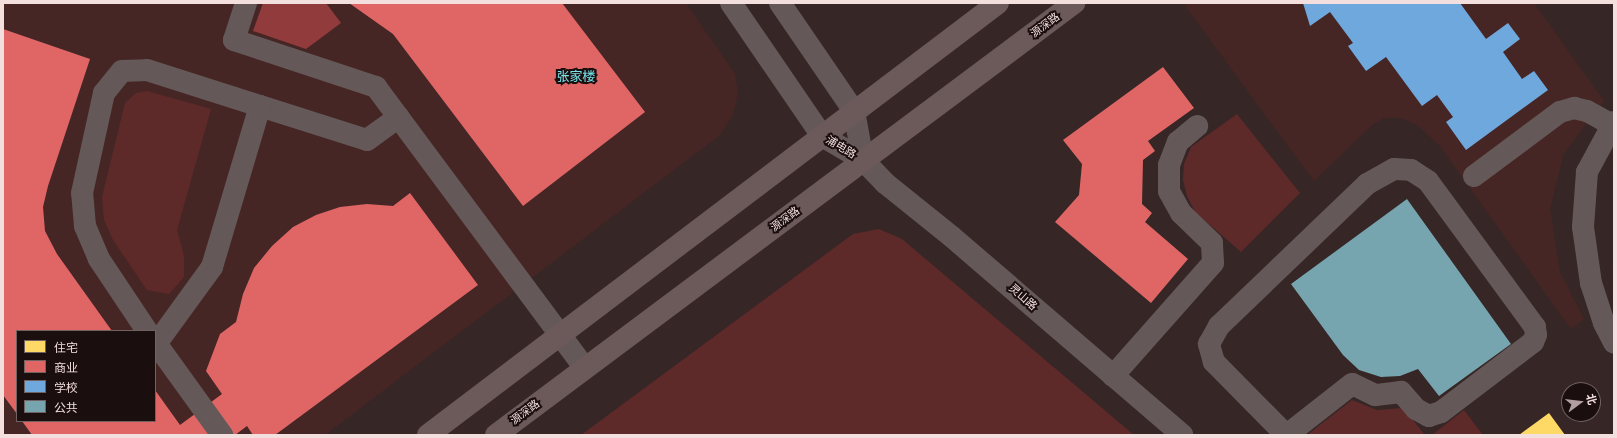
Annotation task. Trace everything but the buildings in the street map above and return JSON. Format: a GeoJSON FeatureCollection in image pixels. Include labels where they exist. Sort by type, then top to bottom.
{"type":"FeatureCollection","features":[{"type":"Feature","properties":{"kind":"main road"},"geometry":{"type":"LineString","coordinates":[[428,435],[998,3]]}},
{"type":"Feature","properties":{"kind":"main road","name":"源深路"},"geometry":{"type":"LineString","coordinates":[[496,435],[1074,3]]}},
{"type":"Feature","properties":{"kind":"street"},"geometry":{"type":"LineString","coordinates":[[246,3],[234,40],[376,87],[584,368]]}},
{"type":"Feature","properties":{"kind":"street","name":"浦电路"},"geometry":{"type":"LineString","coordinates":[[731,3],[822,136],[864,160]]}},
{"type":"Feature","properties":{"kind":"street","name":"浦电路"},"geometry":{"type":"LineString","coordinates":[[780,3],[854,111],[864,160]]}},
{"type":"Feature","properties":{"kind":"street"},"geometry":{"type":"LineString","coordinates":[[147,330],[99,259],[85,226],[82,194],[104,93],[122,71],[148,70],[367,140],[399,117]]}},
{"type":"Feature","properties":{"kind":"street"},"geometry":{"type":"LineString","coordinates":[[156,335],[212,267],[260,106]]}},
{"type":"Feature","properties":{"kind":"street"},"geometry":{"type":"LineString","coordinates":[[1474,176],[1560,112],[1574,108],[1587,111],[1613,123],[1587,172],[1583,227],[1591,282],[1604,323],[1614,344]]}},
{"type":"Feature","properties":{"kind":"street"},"geometry":{"type":"LineString","coordinates":[[1114,376],[1213,263],[1212,243],[1180,213],[1169,191],[1168,165],[1178,142],[1197,126]]}},
{"type":"Feature","properties":{"kind":"street","name":"灵山路"},"geometry":{"type":"LineString","coordinates":[[864,160],[885,183],[951,236],[1182,435]]}},
{"type":"Feature","properties":{"kind":"street"},"geometry":{"type":"LineString","coordinates":[[1394,169],[1412,170],[1428,180],[1535,327],[1536,335],[1533,342],[1441,412],[1429,416],[1416,410],[1401,392],[1375,395],[1352,384],[1287,435],[1214,362],[1209,344],[1219,326],[1368,184],[1394,169]]}},
{"type":"Feature","properties":{"kind":"street"},"geometry":{"type":"LineString","coordinates":[[156,343],[222,435]]}},
{"type":"Feature","properties":{"kind":"shaded area"},"geometry":{"type":"Polygon","coordinates":[[[3,3],[686,3],[735,74],[738,93],[733,115],[720,135],[325,435],[3,435],[3,3]]]}},
{"type":"Feature","properties":{"kind":"shaded area"},"geometry":{"type":"Polygon","coordinates":[[[263,3],[326,3],[341,23],[306,49],[253,31],[263,3]]]}},
{"type":"Feature","properties":{"kind":"shaded area"},"geometry":{"type":"Polygon","coordinates":[[[1183,3],[1534,3],[1604,101],[1564,153],[1550,209],[1560,272],[1584,319],[1571,329],[1439,145],[1416,124],[1401,118],[1384,118],[1371,126],[1314,181],[1183,3]]]}},
{"type":"Feature","properties":{"kind":"shaded area"},"geometry":{"type":"Polygon","coordinates":[[[147,91],[211,109],[177,230],[184,256],[184,277],[169,294],[147,290],[113,240],[104,220],[102,197],[125,103],[136,93],[147,91]]]}},
{"type":"Feature","properties":{"kind":"shaded area"},"geometry":{"type":"Polygon","coordinates":[[[1237,114],[1300,193],[1241,252],[1195,212],[1187,196],[1183,180],[1184,164],[1191,147],[1237,114]]]}},
{"type":"Feature","properties":{"kind":"shaded area"},"geometry":{"type":"Polygon","coordinates":[[[879,229],[902,239],[1134,435],[581,435],[853,234],[879,229]]]}},
{"type":"Feature","properties":{"kind":"shaded area"},"geometry":{"type":"Polygon","coordinates":[[[1352,400],[1377,410],[1403,408],[1425,435],[1307,435],[1352,400]]]}},
{"type":"Feature","properties":{"kind":"shaded area"},"geometry":{"type":"Polygon","coordinates":[[[1464,410],[1483,435],[1432,435],[1464,410]]]}},
{"type":"Feature","properties":{"kind":"district","name":"张家楼"},"geometry":{"type":"Point","coordinates":[576,77]}}]}
